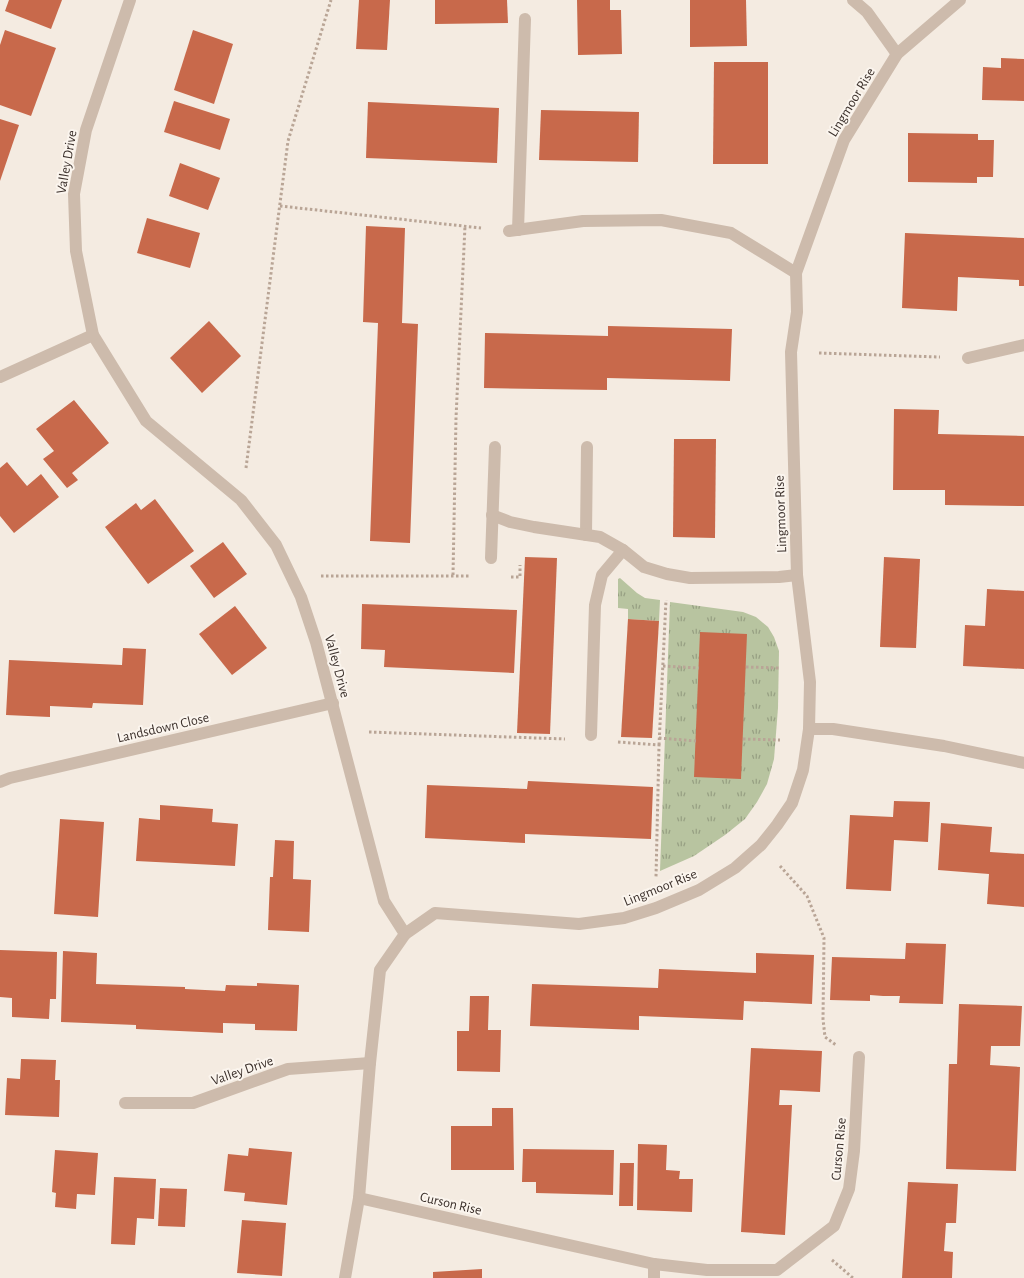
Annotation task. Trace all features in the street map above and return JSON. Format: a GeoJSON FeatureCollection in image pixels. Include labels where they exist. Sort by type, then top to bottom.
{"type":"FeatureCollection","features":[{"type":"Feature","properties":{"kind":"street","name":"Valley Drive"},"geometry":{"type":"LineString","coordinates":[[130,0],[86,130],[74,194],[76,251],[93,335],[146,421],[242,500],[276,545],[301,597],[316,642],[384,901],[405,934]]}},
{"type":"Feature","properties":{"kind":"street"},"geometry":{"type":"LineString","coordinates":[[853,0],[867,12],[897,54]]}},
{"type":"Feature","properties":{"kind":"street","name":"Lingmoor Rise"},"geometry":{"type":"LineString","coordinates":[[405,934],[435,913],[579,924],[624,918],[656,908],[699,890],[735,868],[761,845],[777,826],[792,803],[803,770],[809,729],[810,682],[797,575],[791,352],[797,312],[796,273],[844,140],[897,54],[960,0]]}},
{"type":"Feature","properties":{"kind":"street"},"geometry":{"type":"LineString","coordinates":[[525,19],[514,230],[583,221],[661,220],[731,233],[796,273]]}},
{"type":"Feature","properties":{"kind":"street"},"geometry":{"type":"LineString","coordinates":[[0,377],[93,335]]}},
{"type":"Feature","properties":{"kind":"street"},"geometry":{"type":"LineString","coordinates":[[968,358],[1024,345]]}},
{"type":"Feature","properties":{"kind":"street"},"geometry":{"type":"LineString","coordinates":[[491,558],[495,446]]}},
{"type":"Feature","properties":{"kind":"street"},"geometry":{"type":"LineString","coordinates":[[586,535],[587,447]]}},
{"type":"Feature","properties":{"kind":"street"},"geometry":{"type":"LineString","coordinates":[[492,515],[534,528],[600,537],[624,550],[644,567],[667,574],[690,578],[797,575]]}},
{"type":"Feature","properties":{"kind":"street"},"geometry":{"type":"LineString","coordinates":[[591,735],[595,605],[602,575],[624,550]]}},
{"type":"Feature","properties":{"kind":"street","name":"Landsdown Close"},"geometry":{"type":"LineString","coordinates":[[0,782],[333,703]]}},
{"type":"Feature","properties":{"kind":"street"},"geometry":{"type":"LineString","coordinates":[[809,729],[833,729],[944,746],[1024,762]]}},
{"type":"Feature","properties":{"kind":"street"},"geometry":{"type":"LineString","coordinates":[[345,1278],[359,1198],[380,970],[405,934]]}},
{"type":"Feature","properties":{"kind":"street","name":"Curson Rise"},"geometry":{"type":"LineString","coordinates":[[359,1198],[654,1264],[707,1270],[777,1270],[834,1226],[849,1189],[854,1151],[859,1057]]}},
{"type":"Feature","properties":{"kind":"street","name":"Valley Drive"},"geometry":{"type":"LineString","coordinates":[[125,1103],[193,1103],[288,1069],[370,1063]]}},
{"type":"Feature","properties":{"kind":"street"},"geometry":{"type":"LineString","coordinates":[[654,1264],[654,1278]]}},
{"type":"Feature","properties":{"kind":"path"},"geometry":{"type":"LineString","coordinates":[[242,500],[288,141],[331,0]]}},
{"type":"Feature","properties":{"kind":"path"},"geometry":{"type":"LineString","coordinates":[[280,206],[514,230]]}},
{"type":"Feature","properties":{"kind":"path"},"geometry":{"type":"LineString","coordinates":[[453,575],[456,418],[465,226]]}},
{"type":"Feature","properties":{"kind":"path"},"geometry":{"type":"LineString","coordinates":[[791,352],[968,358]]}},
{"type":"Feature","properties":{"kind":"path"},"geometry":{"type":"LineString","coordinates":[[510,577],[520,578],[520,559]]}},
{"type":"Feature","properties":{"kind":"path"},"geometry":{"type":"LineString","coordinates":[[291,577],[472,576]]}},
{"type":"Feature","properties":{"kind":"path"},"geometry":{"type":"LineString","coordinates":[[656,880],[659,738],[666,594]]}},
{"type":"Feature","properties":{"kind":"path"},"geometry":{"type":"LineString","coordinates":[[663,666],[699,668]]}},
{"type":"Feature","properties":{"kind":"path"},"geometry":{"type":"LineString","coordinates":[[746,667],[784,669]]}},
{"type":"Feature","properties":{"kind":"path"},"geometry":{"type":"LineString","coordinates":[[370,732],[566,739]]}},
{"type":"Feature","properties":{"kind":"path"},"geometry":{"type":"LineString","coordinates":[[659,738],[696,741]]}},
{"type":"Feature","properties":{"kind":"path"},"geometry":{"type":"LineString","coordinates":[[743,739],[782,740]]}},
{"type":"Feature","properties":{"kind":"path"},"geometry":{"type":"LineString","coordinates":[[610,742],[659,745]]}},
{"type":"Feature","properties":{"kind":"path"},"geometry":{"type":"LineString","coordinates":[[779,865],[807,896],[824,938],[822,1019],[826,1036],[837,1046],[859,1057]]}},
{"type":"Feature","properties":{"kind":"green space"},"geometry":{"type":"Polygon","coordinates":[[[620,578],[645,598],[660,600],[659,621],[628,619],[628,609],[618,608],[618,579],[620,578]]]}},
{"type":"Feature","properties":{"kind":"green space"},"geometry":{"type":"Polygon","coordinates":[[[670,602],[743,612],[756,617],[768,627],[779,651],[778,708],[774,759],[767,784],[745,819],[694,856],[660,871],[670,602]]]}},
{"type":"Feature","properties":{"kind":"building"},"geometry":{"type":"Polygon","coordinates":[[[9,0],[62,0],[51,29],[5,11],[9,0]]]}},
{"type":"Feature","properties":{"kind":"building"},"geometry":{"type":"Polygon","coordinates":[[[359,0],[390,0],[387,50],[356,49],[359,0]]]}},
{"type":"Feature","properties":{"kind":"building"},"geometry":{"type":"Polygon","coordinates":[[[435,0],[507,0],[508,23],[435,24],[435,0]]]}},
{"type":"Feature","properties":{"kind":"building"},"geometry":{"type":"Polygon","coordinates":[[[577,0],[610,0],[610,10],[621,10],[622,54],[578,55],[577,0]]]}},
{"type":"Feature","properties":{"kind":"building"},"geometry":{"type":"Polygon","coordinates":[[[690,0],[746,0],[747,46],[690,47],[690,0]]]}},
{"type":"Feature","properties":{"kind":"building"},"geometry":{"type":"Polygon","coordinates":[[[5,30],[56,48],[31,116],[0,105],[0,45],[5,30]]]}},
{"type":"Feature","properties":{"kind":"building"},"geometry":{"type":"Polygon","coordinates":[[[193,30],[233,44],[214,104],[174,90],[193,30]]]}},
{"type":"Feature","properties":{"kind":"building"},"geometry":{"type":"Polygon","coordinates":[[[1001,58],[1024,59],[1024,101],[982,100],[983,67],[1001,68],[1001,58]]]}},
{"type":"Feature","properties":{"kind":"building"},"geometry":{"type":"Polygon","coordinates":[[[714,62],[768,62],[768,164],[713,164],[714,62]]]}},
{"type":"Feature","properties":{"kind":"building"},"geometry":{"type":"Polygon","coordinates":[[[174,101],[230,119],[220,150],[164,132],[174,101]]]}},
{"type":"Feature","properties":{"kind":"building"},"geometry":{"type":"Polygon","coordinates":[[[368,102],[499,108],[497,163],[366,158],[368,102]]]}},
{"type":"Feature","properties":{"kind":"building"},"geometry":{"type":"Polygon","coordinates":[[[541,110],[639,112],[638,162],[539,160],[541,110]]]}},
{"type":"Feature","properties":{"kind":"building"},"geometry":{"type":"Polygon","coordinates":[[[0,119],[19,125],[0,181],[0,119]]]}},
{"type":"Feature","properties":{"kind":"building"},"geometry":{"type":"Polygon","coordinates":[[[908,133],[978,134],[978,140],[994,140],[993,177],[977,177],[977,183],[908,182],[908,133]]]}},
{"type":"Feature","properties":{"kind":"building"},"geometry":{"type":"Polygon","coordinates":[[[180,163],[220,178],[208,210],[169,196],[180,163]]]}},
{"type":"Feature","properties":{"kind":"building"},"geometry":{"type":"Polygon","coordinates":[[[147,218],[200,233],[190,268],[137,253],[147,218]]]}},
{"type":"Feature","properties":{"kind":"building"},"geometry":{"type":"Polygon","coordinates":[[[366,226],[405,228],[402,323],[418,324],[410,543],[370,541],[378,323],[363,322],[366,226]]]}},
{"type":"Feature","properties":{"kind":"building"},"geometry":{"type":"Polygon","coordinates":[[[905,233],[1024,238],[1024,286],[1019,286],[1019,280],[958,277],[957,311],[902,308],[905,233]]]}},
{"type":"Feature","properties":{"kind":"building"},"geometry":{"type":"Polygon","coordinates":[[[209,321],[241,356],[202,393],[170,358],[209,321]]]}},
{"type":"Feature","properties":{"kind":"building"},"geometry":{"type":"Polygon","coordinates":[[[608,326],[732,329],[730,381],[607,378],[607,390],[484,388],[485,333],[608,336],[608,326]]]}},
{"type":"Feature","properties":{"kind":"building"},"geometry":{"type":"Polygon","coordinates":[[[74,400],[109,443],[72,473],[78,480],[67,488],[43,459],[54,451],[36,429],[74,400]]]}},
{"type":"Feature","properties":{"kind":"building"},"geometry":{"type":"Polygon","coordinates":[[[894,409],[939,410],[938,434],[1024,436],[1024,506],[945,505],[945,490],[893,490],[894,409]]]}},
{"type":"Feature","properties":{"kind":"building"},"geometry":{"type":"Polygon","coordinates":[[[674,439],[716,439],[715,538],[673,537],[674,439]]]}},
{"type":"Feature","properties":{"kind":"building"},"geometry":{"type":"Polygon","coordinates":[[[7,462],[27,486],[41,474],[59,497],[14,533],[0,516],[0,468],[7,462]]]}},
{"type":"Feature","properties":{"kind":"building"},"geometry":{"type":"Polygon","coordinates":[[[155,499],[194,551],[148,584],[105,527],[136,503],[141,510],[155,499]]]}},
{"type":"Feature","properties":{"kind":"building"},"geometry":{"type":"Polygon","coordinates":[[[223,542],[247,574],[214,598],[190,566],[223,542]]]}},
{"type":"Feature","properties":{"kind":"building"},"geometry":{"type":"Polygon","coordinates":[[[525,557],[557,558],[550,734],[517,733],[525,557]]]}},
{"type":"Feature","properties":{"kind":"building"},"geometry":{"type":"Polygon","coordinates":[[[884,557],[920,559],[916,648],[880,647],[884,557]]]}},
{"type":"Feature","properties":{"kind":"building"},"geometry":{"type":"Polygon","coordinates":[[[987,589],[1024,591],[1024,669],[963,666],[965,625],[985,626],[987,589]]]}},
{"type":"Feature","properties":{"kind":"building"},"geometry":{"type":"Polygon","coordinates":[[[362,604],[517,610],[514,673],[384,667],[385,650],[361,649],[362,604]]]}},
{"type":"Feature","properties":{"kind":"building"},"geometry":{"type":"Polygon","coordinates":[[[235,606],[267,648],[232,675],[199,634],[235,606]]]}},
{"type":"Feature","properties":{"kind":"building"},"geometry":{"type":"Polygon","coordinates":[[[628,619],[659,621],[652,738],[621,737],[628,619]]]}},
{"type":"Feature","properties":{"kind":"building"},"geometry":{"type":"Polygon","coordinates":[[[700,632],[747,634],[741,779],[694,777],[700,632]]]}},
{"type":"Feature","properties":{"kind":"building"},"geometry":{"type":"Polygon","coordinates":[[[123,648],[146,649],[143,705],[93,703],[92,708],[50,706],[50,717],[6,715],[9,660],[122,665],[123,648]]]}},
{"type":"Feature","properties":{"kind":"building"},"geometry":{"type":"Polygon","coordinates":[[[528,781],[653,787],[651,839],[525,834],[525,843],[425,838],[427,785],[527,789],[528,781]]]}},
{"type":"Feature","properties":{"kind":"building"},"geometry":{"type":"Polygon","coordinates":[[[894,801],[930,802],[928,842],[894,840],[891,891],[846,889],[850,815],[893,817],[894,801]]]}},
{"type":"Feature","properties":{"kind":"building"},"geometry":{"type":"Polygon","coordinates":[[[160,805],[213,809],[212,822],[238,824],[235,866],[136,861],[139,818],[160,820],[160,805]]]}},
{"type":"Feature","properties":{"kind":"building"},"geometry":{"type":"Polygon","coordinates":[[[60,819],[104,822],[98,917],[54,914],[60,819]]]}},
{"type":"Feature","properties":{"kind":"building"},"geometry":{"type":"Polygon","coordinates":[[[941,823],[992,827],[990,852],[1024,854],[1024,907],[987,904],[989,874],[938,870],[941,823]]]}},
{"type":"Feature","properties":{"kind":"building"},"geometry":{"type":"Polygon","coordinates":[[[275,840],[294,841],[293,879],[311,880],[309,932],[268,930],[270,877],[273,877],[275,840]]]}},
{"type":"Feature","properties":{"kind":"building"},"geometry":{"type":"Polygon","coordinates":[[[906,943],[946,944],[943,1004],[899,1003],[900,996],[870,995],[870,1001],[830,1000],[832,957],[905,959],[906,943]]]}},
{"type":"Feature","properties":{"kind":"building"},"geometry":{"type":"Polygon","coordinates":[[[0,950],[57,952],[56,999],[50,999],[49,1019],[12,1017],[12,998],[0,997],[0,950]]]}},
{"type":"Feature","properties":{"kind":"building"},"geometry":{"type":"Polygon","coordinates":[[[63,951],[97,953],[96,984],[185,987],[185,989],[225,991],[226,985],[257,986],[257,983],[299,985],[297,1031],[255,1030],[255,1024],[223,1023],[223,1033],[136,1029],[136,1025],[61,1022],[63,951]]]}},
{"type":"Feature","properties":{"kind":"building"},"geometry":{"type":"Polygon","coordinates":[[[756,953],[814,955],[812,1004],[744,1001],[743,1020],[639,1016],[639,1030],[530,1026],[532,984],[658,988],[659,969],[756,973],[756,953]]]}},
{"type":"Feature","properties":{"kind":"building"},"geometry":{"type":"Polygon","coordinates":[[[470,996],[489,996],[488,1030],[501,1030],[500,1072],[457,1071],[457,1031],[469,1031],[470,996]]]}},
{"type":"Feature","properties":{"kind":"building"},"geometry":{"type":"Polygon","coordinates":[[[959,1004],[1022,1006],[1020,1046],[991,1046],[990,1065],[1020,1067],[1016,1171],[946,1169],[949,1064],[957,1064],[959,1004]]]}},
{"type":"Feature","properties":{"kind":"building"},"geometry":{"type":"Polygon","coordinates":[[[751,1048],[822,1051],[820,1092],[780,1090],[779,1105],[792,1105],[785,1235],[741,1232],[751,1048]]]}},
{"type":"Feature","properties":{"kind":"building"},"geometry":{"type":"Polygon","coordinates":[[[21,1059],[56,1060],[55,1080],[60,1080],[59,1117],[5,1115],[7,1078],[20,1079],[21,1059]]]}},
{"type":"Feature","properties":{"kind":"building"},"geometry":{"type":"Polygon","coordinates":[[[492,1108],[513,1108],[514,1170],[451,1170],[451,1126],[492,1126],[492,1108]]]}},
{"type":"Feature","properties":{"kind":"building"},"geometry":{"type":"Polygon","coordinates":[[[638,1144],[667,1145],[666,1170],[680,1171],[679,1179],[693,1179],[692,1212],[637,1210],[638,1144]]]}},
{"type":"Feature","properties":{"kind":"building"},"geometry":{"type":"Polygon","coordinates":[[[249,1148],[292,1152],[287,1205],[244,1201],[245,1193],[224,1191],[228,1154],[248,1156],[249,1148]]]}},
{"type":"Feature","properties":{"kind":"building"},"geometry":{"type":"Polygon","coordinates":[[[523,1149],[614,1150],[613,1195],[536,1193],[536,1182],[522,1182],[523,1149]]]}},
{"type":"Feature","properties":{"kind":"building"},"geometry":{"type":"Polygon","coordinates":[[[55,1150],[98,1153],[95,1195],[77,1194],[76,1209],[55,1207],[56,1193],[52,1192],[55,1150]]]}},
{"type":"Feature","properties":{"kind":"building"},"geometry":{"type":"Polygon","coordinates":[[[620,1163],[634,1163],[633,1206],[619,1206],[620,1163]]]}},
{"type":"Feature","properties":{"kind":"building"},"geometry":{"type":"Polygon","coordinates":[[[114,1177],[156,1179],[154,1219],[137,1218],[135,1245],[111,1244],[114,1177]]]}},
{"type":"Feature","properties":{"kind":"building"},"geometry":{"type":"Polygon","coordinates":[[[908,1182],[958,1184],[956,1223],[946,1223],[944,1251],[953,1252],[952,1278],[902,1278],[908,1182]]]}},
{"type":"Feature","properties":{"kind":"building"},"geometry":{"type":"Polygon","coordinates":[[[160,1188],[187,1189],[185,1227],[158,1226],[160,1188]]]}},
{"type":"Feature","properties":{"kind":"building"},"geometry":{"type":"Polygon","coordinates":[[[242,1220],[286,1223],[282,1276],[237,1273],[242,1220]]]}},
{"type":"Feature","properties":{"kind":"building"},"geometry":{"type":"Polygon","coordinates":[[[482,1269],[482,1278],[433,1278],[433,1272],[482,1269]]]}}]}
